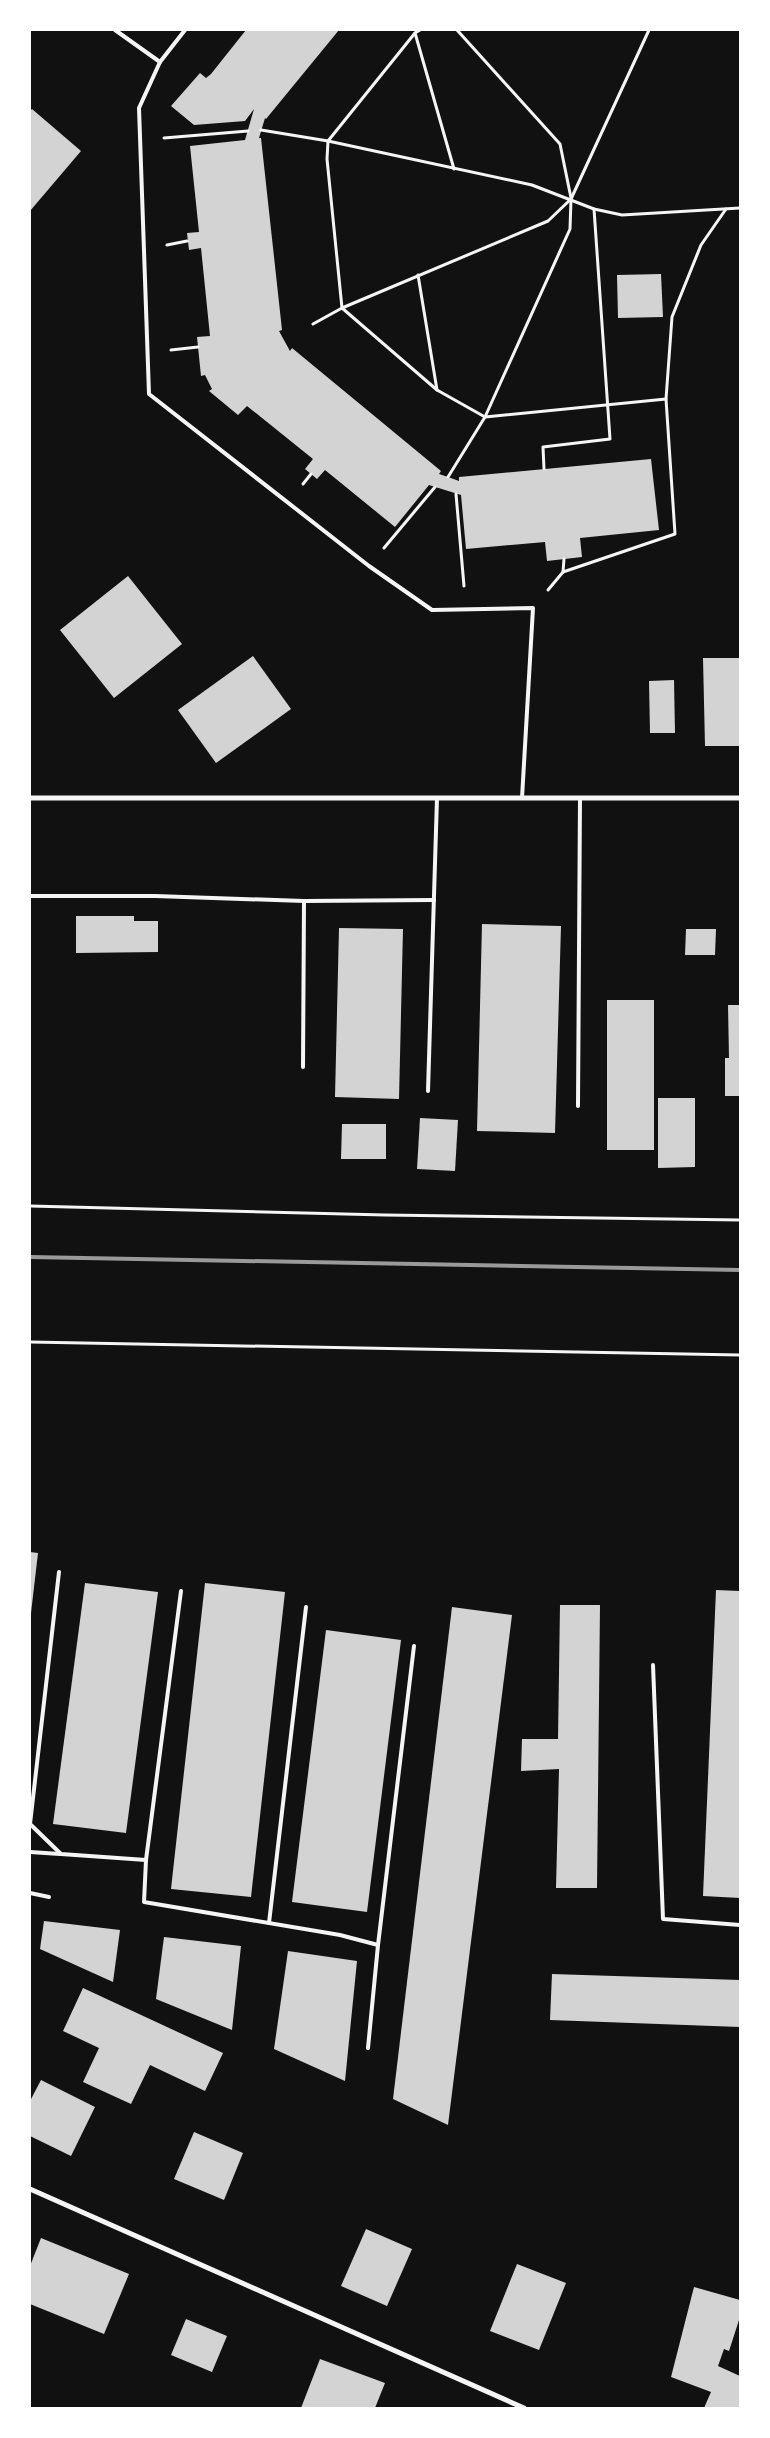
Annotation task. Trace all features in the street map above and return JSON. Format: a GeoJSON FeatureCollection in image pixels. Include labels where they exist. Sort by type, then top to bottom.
{"type":"FeatureCollection","features":[{"type":"Feature","properties":{"kind":"street"},"geometry":{"type":"LineString","coordinates":[[30,798],[740,798]]}},
{"type":"Feature","properties":{"kind":"street"},"geometry":{"type":"LineString","coordinates":[[30,2189],[524,2408]]}},
{"type":"Feature","properties":{"kind":"lane"},"geometry":{"type":"LineString","coordinates":[[115,30],[160,62]]}},
{"type":"Feature","properties":{"kind":"lane"},"geometry":{"type":"LineString","coordinates":[[185,30],[160,62],[139,108],[149,394],[369,566],[432,610],[532,608],[522,798]]}},
{"type":"Feature","properties":{"kind":"lane"},"geometry":{"type":"LineString","coordinates":[[428,1091],[437,798]]}},
{"type":"Feature","properties":{"kind":"lane"},"geometry":{"type":"LineString","coordinates":[[578,1106],[580,798]]}},
{"type":"Feature","properties":{"kind":"lane"},"geometry":{"type":"LineString","coordinates":[[30,896],[154,896],[304,901],[434,900]]}},
{"type":"Feature","properties":{"kind":"lane"},"geometry":{"type":"LineString","coordinates":[[303,1067],[304,901]]}},
{"type":"Feature","properties":{"kind":"lane"},"geometry":{"type":"LineString","coordinates":[[59,1572],[30,1824],[61,1854]]}},
{"type":"Feature","properties":{"kind":"lane"},"geometry":{"type":"LineString","coordinates":[[181,1591],[146,1860],[144,1902],[340,1935],[378,1945]]}},
{"type":"Feature","properties":{"kind":"lane"},"geometry":{"type":"LineString","coordinates":[[269,1923],[306,1607]]}},
{"type":"Feature","properties":{"kind":"lane"},"geometry":{"type":"LineString","coordinates":[[368,2048],[378,1945],[414,1646]]}},
{"type":"Feature","properties":{"kind":"lane"},"geometry":{"type":"LineString","coordinates":[[653,1665],[663,1919],[740,1925]]}},
{"type":"Feature","properties":{"kind":"lane"},"geometry":{"type":"LineString","coordinates":[[30,1852],[146,1860]]}},
{"type":"Feature","properties":{"kind":"lane"},"geometry":{"type":"LineString","coordinates":[[30,1893],[49,1898]]}},
{"type":"Feature","properties":{"kind":"path"},"geometry":{"type":"LineString","coordinates":[[420,30],[415,33],[328,141],[327,160],[342,308],[437,390],[485,417],[607,403],[666,399]]}},
{"type":"Feature","properties":{"kind":"path"},"geometry":{"type":"LineString","coordinates":[[448,477],[485,417],[570,229],[571,199],[560,144],[457,30]]}},
{"type":"Feature","properties":{"kind":"path"},"geometry":{"type":"LineString","coordinates":[[313,324],[342,308],[548,221],[571,199],[649,30]]}},
{"type":"Feature","properties":{"kind":"path"},"geometry":{"type":"LineString","coordinates":[[415,33],[454,169]]}},
{"type":"Feature","properties":{"kind":"path"},"geometry":{"type":"LineString","coordinates":[[261,130],[328,141],[532,185],[594,209],[622,215],[740,208]]}},
{"type":"Feature","properties":{"kind":"path"},"geometry":{"type":"LineString","coordinates":[[141,140],[248,131]]}},
{"type":"Feature","properties":{"kind":"path"},"geometry":{"type":"LineString","coordinates":[[544,469],[543,447],[610,439],[594,209]]}},
{"type":"Feature","properties":{"kind":"path"},"geometry":{"type":"LineString","coordinates":[[532,608],[563,572],[675,534],[666,399],[672,317],[701,246],[726,209]]}},
{"type":"Feature","properties":{"kind":"path"},"geometry":{"type":"LineString","coordinates":[[418,275],[437,390]]}},
{"type":"Feature","properties":{"kind":"path"},"geometry":{"type":"LineString","coordinates":[[168,350],[198,347]]}},
{"type":"Feature","properties":{"kind":"path"},"geometry":{"type":"LineString","coordinates":[[369,566],[435,487]]}},
{"type":"Feature","properties":{"kind":"path"},"geometry":{"type":"LineString","coordinates":[[456,494],[466,609]]}},
{"type":"Feature","properties":{"kind":"path"},"geometry":{"type":"LineString","coordinates":[[563,572],[564,558]]}},
{"type":"Feature","properties":{"kind":"path"},"geometry":{"type":"LineString","coordinates":[[30,1206],[395,1215],[740,1220]]}},
{"type":"Feature","properties":{"kind":"path"},"geometry":{"type":"LineString","coordinates":[[30,1342],[740,1355]]}},
{"type":"Feature","properties":{"kind":"building"},"geometry":{"type":"Polygon","coordinates":[[[246,30],[339,30],[265,118],[259,138],[261,138],[282,330],[279,331],[290,351],[292,348],[441,471],[439,474],[459,481],[459,477],[651,459],[659,530],[580,538],[582,557],[547,561],[545,542],[466,549],[461,495],[429,485],[395,527],[325,470],[317,479],[305,469],[313,459],[247,406],[238,415],[209,391],[212,389],[205,375],[201,376],[197,337],[210,336],[201,248],[189,250],[187,233],[199,232],[190,146],[245,140],[254,109],[245,121],[194,125],[171,106],[200,73],[206,78],[211,74],[246,30]]]}},
{"type":"Feature","properties":{"kind":"building"},"geometry":{"type":"Polygon","coordinates":[[[32,109],[81,151],[30,211],[30,111],[32,109]]]}},
{"type":"Feature","properties":{"kind":"building"},"geometry":{"type":"Polygon","coordinates":[[[661,274],[663,317],[618,318],[617,275],[661,274]]]}},
{"type":"Feature","properties":{"kind":"building"},"geometry":{"type":"Polygon","coordinates":[[[128,576],[182,644],[114,698],[60,630],[128,576]]]}},
{"type":"Feature","properties":{"kind":"building"},"geometry":{"type":"Polygon","coordinates":[[[253,656],[291,709],[216,763],[178,710],[253,656]]]}},
{"type":"Feature","properties":{"kind":"building"},"geometry":{"type":"Polygon","coordinates":[[[703,658],[740,658],[740,746],[705,746],[703,658]]]}},
{"type":"Feature","properties":{"kind":"building"},"geometry":{"type":"Polygon","coordinates":[[[674,680],[675,733],[650,733],[649,681],[674,680]]]}},
{"type":"Feature","properties":{"kind":"building"},"geometry":{"type":"Polygon","coordinates":[[[76,916],[134,916],[134,921],[158,921],[158,952],[76,953],[76,916]]]}},
{"type":"Feature","properties":{"kind":"building"},"geometry":{"type":"Polygon","coordinates":[[[482,924],[561,926],[555,1133],[477,1131],[482,924]]]}},
{"type":"Feature","properties":{"kind":"building"},"geometry":{"type":"Polygon","coordinates":[[[339,928],[403,929],[399,1099],[335,1097],[339,928]]]}},
{"type":"Feature","properties":{"kind":"building"},"geometry":{"type":"Polygon","coordinates":[[[686,929],[716,929],[715,955],[685,955],[686,929]]]}},
{"type":"Feature","properties":{"kind":"building"},"geometry":{"type":"Polygon","coordinates":[[[607,1000],[654,1000],[654,1150],[607,1150],[607,1000]]]}},
{"type":"Feature","properties":{"kind":"building"},"geometry":{"type":"Polygon","coordinates":[[[728,1005],[740,1005],[740,1096],[725,1096],[725,1058],[729,1058],[728,1005]]]}},
{"type":"Feature","properties":{"kind":"building"},"geometry":{"type":"Polygon","coordinates":[[[658,1098],[695,1098],[695,1167],[658,1168],[658,1098]]]}},
{"type":"Feature","properties":{"kind":"building"},"geometry":{"type":"Polygon","coordinates":[[[420,1118],[458,1120],[455,1171],[417,1169],[420,1118]]]}},
{"type":"Feature","properties":{"kind":"building"},"geometry":{"type":"Polygon","coordinates":[[[342,1124],[386,1124],[386,1159],[341,1159],[342,1124]]]}},
{"type":"Feature","properties":{"kind":"building"},"geometry":{"type":"Polygon","coordinates":[[[30,1552],[38,1553],[31,1613],[30,1612],[30,1552]]]}},
{"type":"Feature","properties":{"kind":"building"},"geometry":{"type":"Polygon","coordinates":[[[85,1583],[158,1592],[126,1833],[53,1824],[85,1583]]]}},
{"type":"Feature","properties":{"kind":"building"},"geometry":{"type":"Polygon","coordinates":[[[205,1583],[285,1592],[251,1897],[171,1889],[205,1583]]]}},
{"type":"Feature","properties":{"kind":"building"},"geometry":{"type":"Polygon","coordinates":[[[716,1590],[740,1591],[740,1898],[703,1896],[716,1590]]]}},
{"type":"Feature","properties":{"kind":"building"},"geometry":{"type":"Polygon","coordinates":[[[560,1605],[600,1605],[597,1888],[556,1888],[559,1769],[521,1771],[522,1739],[558,1739],[560,1605]]]}},
{"type":"Feature","properties":{"kind":"building"},"geometry":{"type":"Polygon","coordinates":[[[452,1607],[512,1615],[448,2125],[393,2099],[452,1607]]]}},
{"type":"Feature","properties":{"kind":"building"},"geometry":{"type":"Polygon","coordinates":[[[326,1630],[401,1640],[367,1912],[292,1902],[326,1630]]]}},
{"type":"Feature","properties":{"kind":"building"},"geometry":{"type":"Polygon","coordinates":[[[44,1921],[120,1930],[113,1982],[40,1949],[44,1921]]]}},
{"type":"Feature","properties":{"kind":"building"},"geometry":{"type":"Polygon","coordinates":[[[164,1937],[241,1946],[232,2030],[156,1999],[164,1937]]]}},
{"type":"Feature","properties":{"kind":"building"},"geometry":{"type":"Polygon","coordinates":[[[288,1951],[357,1961],[345,2081],[274,2049],[288,1951]]]}},
{"type":"Feature","properties":{"kind":"building"},"geometry":{"type":"Polygon","coordinates":[[[552,1974],[740,1980],[740,2027],[550,2020],[552,1974]]]}},
{"type":"Feature","properties":{"kind":"building"},"geometry":{"type":"Polygon","coordinates":[[[83,1988],[223,2053],[205,2091],[150,2065],[131,2104],[83,2082],[99,2048],[63,2031],[83,1988]]]}},
{"type":"Feature","properties":{"kind":"building"},"geometry":{"type":"Polygon","coordinates":[[[41,2080],[95,2107],[71,2156],[30,2136],[30,2101],[41,2080]]]}},
{"type":"Feature","properties":{"kind":"building"},"geometry":{"type":"Polygon","coordinates":[[[194,2132],[243,2153],[224,2200],[174,2179],[194,2132]]]}},
{"type":"Feature","properties":{"kind":"building"},"geometry":{"type":"Polygon","coordinates":[[[366,2229],[412,2249],[387,2306],[341,2286],[366,2229]]]}},
{"type":"Feature","properties":{"kind":"building"},"geometry":{"type":"Polygon","coordinates":[[[41,2238],[129,2274],[104,2334],[30,2304],[30,2266],[41,2238]]]}},
{"type":"Feature","properties":{"kind":"building"},"geometry":{"type":"Polygon","coordinates":[[[517,2264],[566,2283],[539,2350],[490,2331],[517,2264]]]}},
{"type":"Feature","properties":{"kind":"building"},"geometry":{"type":"Polygon","coordinates":[[[694,2287],[740,2300],[740,2317],[729,2351],[724,2349],[718,2366],[740,2376],[740,2408],[704,2408],[711,2392],[671,2377],[694,2287]]]}},
{"type":"Feature","properties":{"kind":"building"},"geometry":{"type":"Polygon","coordinates":[[[186,2319],[227,2336],[212,2372],[171,2355],[186,2319]]]}},
{"type":"Feature","properties":{"kind":"building"},"geometry":{"type":"Polygon","coordinates":[[[320,2359],[385,2383],[375,2408],[301,2408],[320,2359]]]}},
{"type":"Feature","properties":{"kind":"railway"},"geometry":{"type":"LineString","coordinates":[[30,1257],[740,1270]]}}]}
